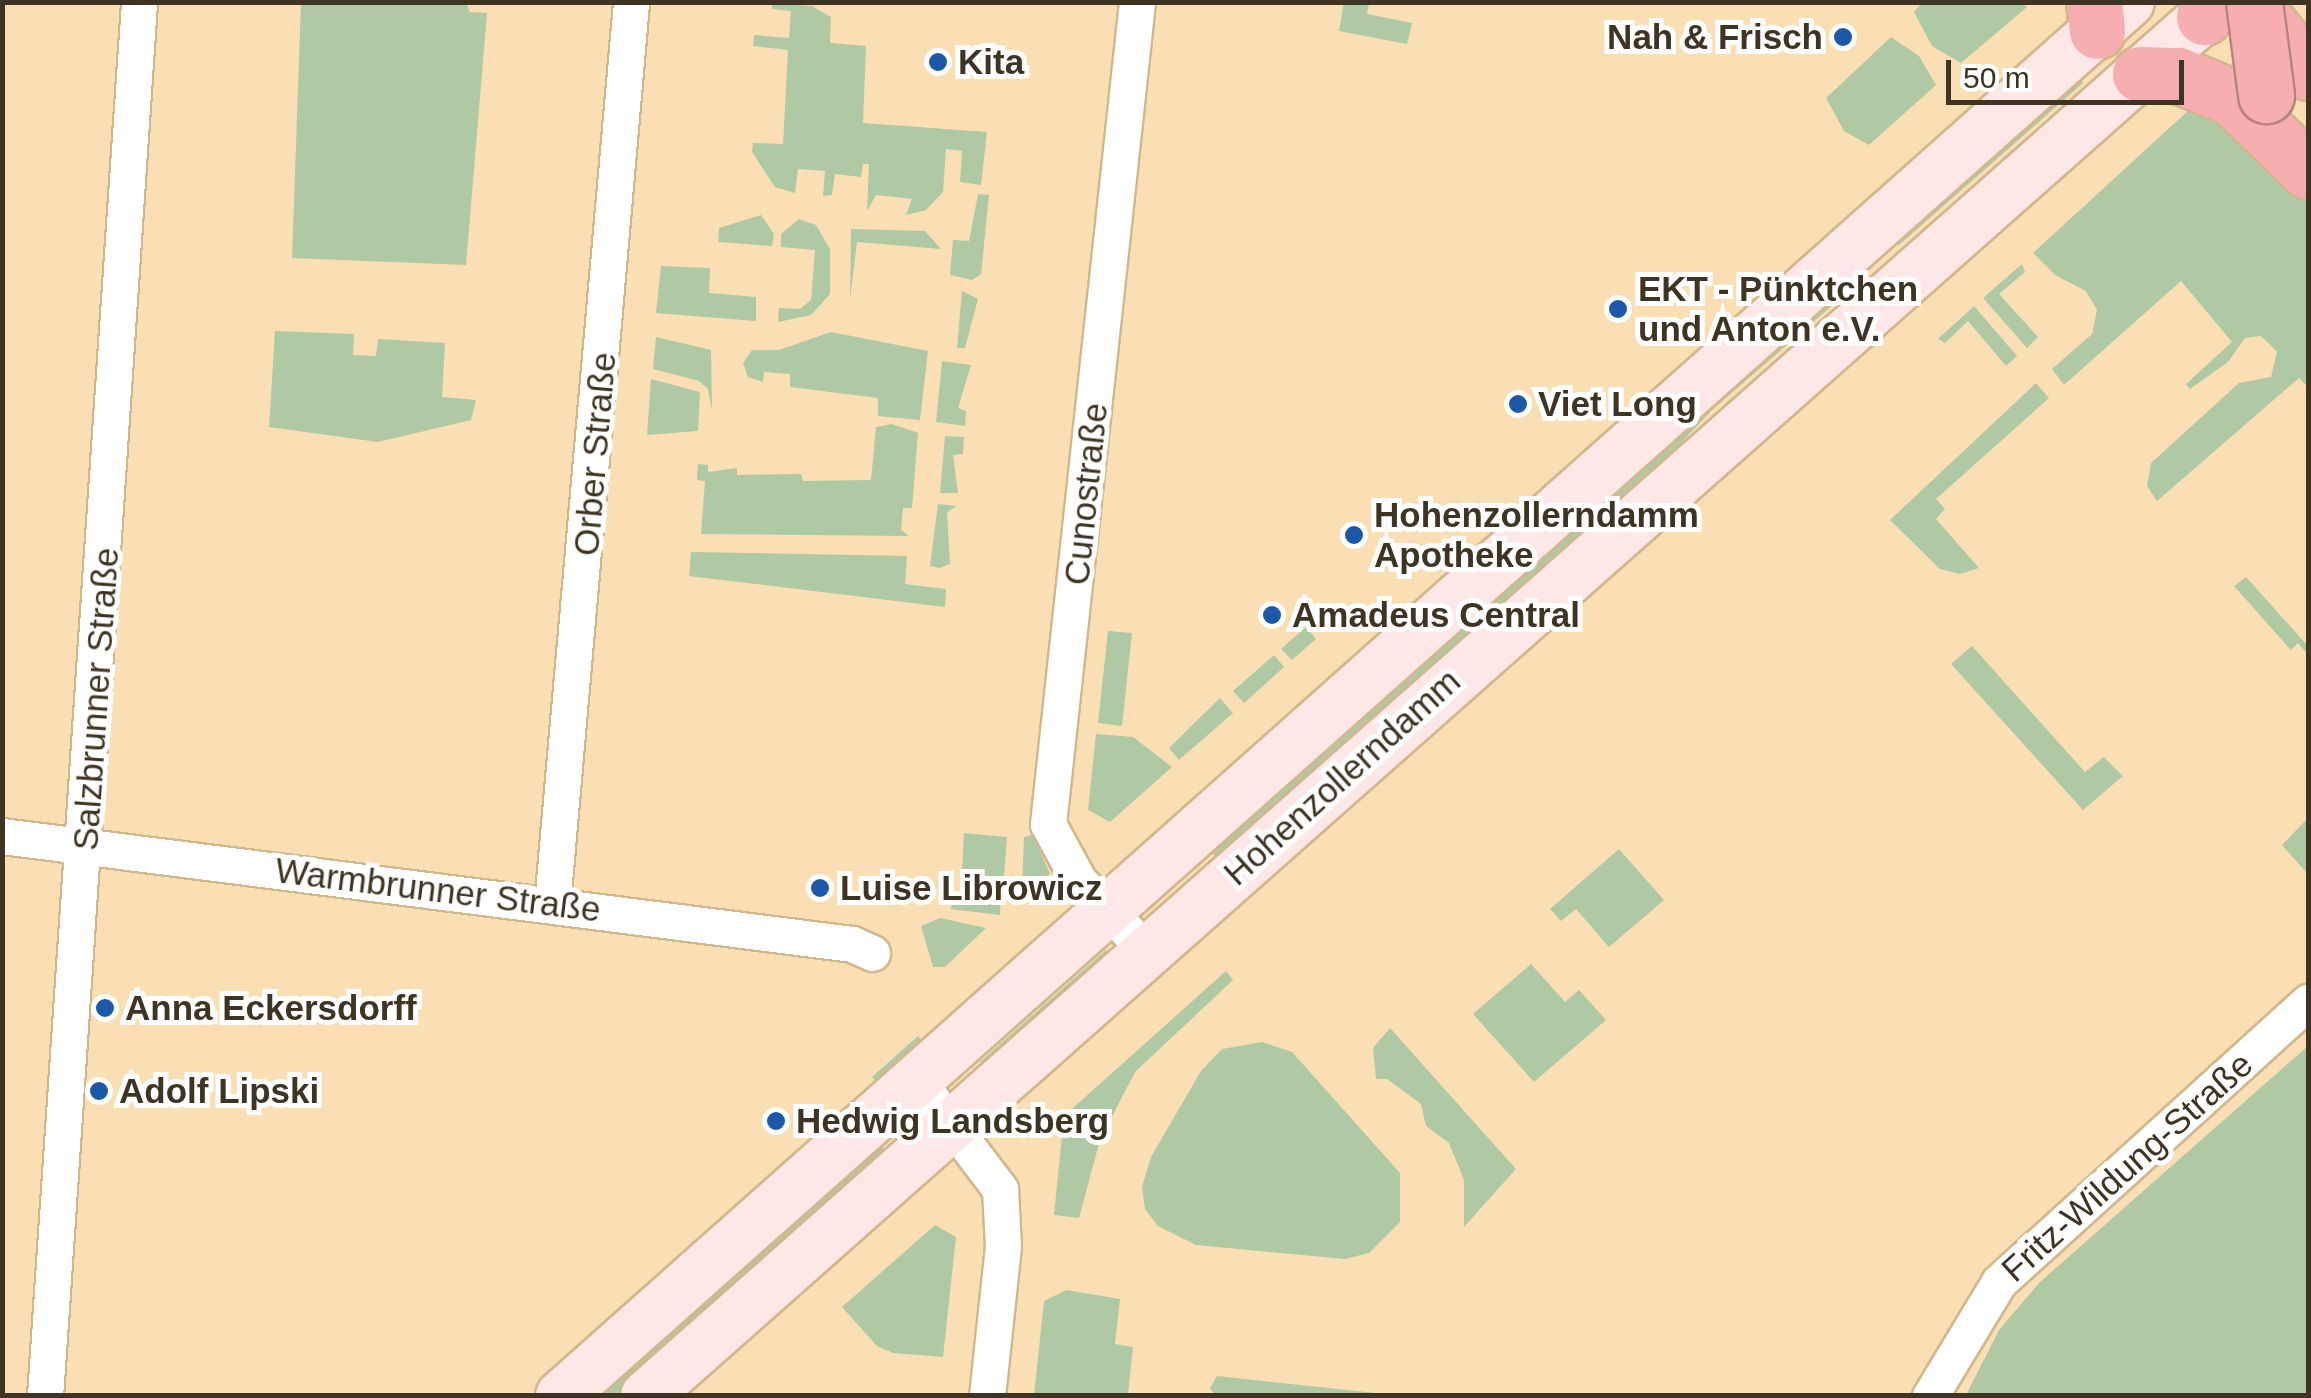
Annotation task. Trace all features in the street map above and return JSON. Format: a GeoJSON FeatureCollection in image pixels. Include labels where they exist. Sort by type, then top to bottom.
{"type":"FeatureCollection","features":[{"type":"Feature","properties":{"kind":"highway"},"geometry":{"type":"LineString","coordinates":[[2227,5],[2291,119]]}},
{"type":"Feature","properties":{"kind":"highway"},"geometry":{"type":"LineString","coordinates":[[2140,74],[2178,75],[2291,119]]}},
{"type":"Feature","properties":{"kind":"main road","name":"Hohenzollerndamm"},"geometry":{"type":"LineString","coordinates":[[646,1396],[2140,74],[2227,5]]}},
{"type":"Feature","properties":{"kind":"main road","name":"Hohenzollerndamm"},"geometry":{"type":"LineString","coordinates":[[561,1396],[918,1081],[2107,12]]}},
{"type":"Feature","properties":{"kind":"street","name":"Salzbrunner Straße"},"geometry":{"type":"LineString","coordinates":[[45,1396],[86,846],[140,2]]}},
{"type":"Feature","properties":{"kind":"street","name":"Orber Straße"},"geometry":{"type":"LineString","coordinates":[[552,904],[631,2]]}},
{"type":"Feature","properties":{"kind":"street","name":"Cunostraße"},"geometry":{"type":"LineString","coordinates":[[1137,2],[1048,824],[1079,881],[1147,951]]}},
{"type":"Feature","properties":{"kind":"street","name":"Warmbrunner Straße"},"geometry":{"type":"LineString","coordinates":[[2,836],[852,944],[872,953]]}},
{"type":"Feature","properties":{"kind":"street","name":"Fritz-Wildung-Straße"},"geometry":{"type":"LineString","coordinates":[[1930,1396],[1999,1282],[2308,1002]]}},
{"type":"Feature","properties":{"kind":"street"},"geometry":{"type":"LineString","coordinates":[[918,1081],[954,1123],[1000,1189],[1003,1246],[987,1396]]}},
{"type":"Feature","properties":{"kind":"green space"},"geometry":{"type":"Polygon","coordinates":[[[1344,2],[1369,3],[1367,14],[1412,23],[1407,44],[1339,31],[1344,2]]]}},
{"type":"Feature","properties":{"kind":"green space"},"geometry":{"type":"Polygon","coordinates":[[[2022,2],[2027,7],[1961,63],[1932,46],[1914,12],[1922,3],[2022,2]]]}},
{"type":"Feature","properties":{"kind":"green space"},"geometry":{"type":"Polygon","coordinates":[[[301,3],[466,3],[470,12],[487,13],[466,265],[292,258],[301,3]]]}},
{"type":"Feature","properties":{"kind":"green space"},"geometry":{"type":"Polygon","coordinates":[[[772,3],[812,6],[831,17],[830,43],[866,46],[863,123],[987,132],[981,185],[960,182],[962,151],[946,149],[943,192],[926,210],[906,215],[912,199],[876,195],[867,211],[869,164],[863,164],[861,177],[835,174],[832,195],[823,196],[825,171],[798,169],[795,193],[775,187],[752,152],[753,143],[783,144],[788,50],[753,46],[754,35],[789,38],[791,11],[772,9],[772,3]]]}},
{"type":"Feature","properties":{"kind":"green space"},"geometry":{"type":"Polygon","coordinates":[[[1891,37],[1919,56],[1936,85],[1869,145],[1844,131],[1826,98],[1891,37]]]}},
{"type":"Feature","properties":{"kind":"green space"},"geometry":{"type":"Polygon","coordinates":[[[2073,70],[2083,83],[1899,245],[1893,243],[2073,70]]]}},
{"type":"Feature","properties":{"kind":"green space"},"geometry":{"type":"Polygon","coordinates":[[[2202,98],[2308,196],[2308,387],[2299,378],[2157,501],[2147,486],[2151,463],[2239,383],[2271,377],[2277,352],[2261,336],[2245,338],[2228,362],[2190,389],[2186,384],[2232,342],[2181,281],[2064,385],[2052,369],[2092,334],[2097,310],[2086,291],[2055,275],[2033,253],[2202,98]]]}},
{"type":"Feature","properties":{"kind":"green space"},"geometry":{"type":"Polygon","coordinates":[[[978,194],[989,195],[981,274],[972,280],[950,275],[953,240],[969,241],[978,194]]]}},
{"type":"Feature","properties":{"kind":"green space"},"geometry":{"type":"Polygon","coordinates":[[[761,215],[774,234],[772,246],[718,242],[719,228],[761,215]]]}},
{"type":"Feature","properties":{"kind":"green space"},"geometry":{"type":"Polygon","coordinates":[[[799,219],[816,225],[830,249],[830,294],[811,315],[778,322],[779,308],[800,309],[811,300],[815,250],[781,247],[781,234],[799,219]]]}},
{"type":"Feature","properties":{"kind":"green space"},"geometry":{"type":"Polygon","coordinates":[[[851,229],[925,231],[941,249],[857,242],[850,299],[851,229]]]}},
{"type":"Feature","properties":{"kind":"green space"},"geometry":{"type":"Polygon","coordinates":[[[2022,264],[2025,272],[1999,294],[2038,337],[2027,348],[1983,298],[2022,264]]]}},
{"type":"Feature","properties":{"kind":"green space"},"geometry":{"type":"Polygon","coordinates":[[[661,266],[710,268],[709,293],[756,297],[756,321],[656,313],[661,266]]]}},
{"type":"Feature","properties":{"kind":"green space"},"geometry":{"type":"Polygon","coordinates":[[[1865,269],[1865,277],[1712,410],[1649,477],[1220,861],[1203,844],[1865,269]]]}},
{"type":"Feature","properties":{"kind":"green space"},"geometry":{"type":"Polygon","coordinates":[[[962,291],[978,299],[965,348],[957,348],[962,291]]]}},
{"type":"Feature","properties":{"kind":"green space"},"geometry":{"type":"Polygon","coordinates":[[[1974,306],[2017,356],[2006,366],[1968,321],[1945,343],[1938,339],[1974,306]]]}},
{"type":"Feature","properties":{"kind":"green space"},"geometry":{"type":"Polygon","coordinates":[[[275,331],[354,334],[353,355],[376,356],[378,339],[445,343],[442,397],[476,400],[471,420],[378,442],[269,427],[275,331]]]}},
{"type":"Feature","properties":{"kind":"green space"},"geometry":{"type":"Polygon","coordinates":[[[831,332],[928,351],[920,420],[878,416],[878,398],[790,387],[790,374],[764,372],[763,382],[748,377],[743,363],[752,350],[779,350],[831,332]]]}},
{"type":"Feature","properties":{"kind":"green space"},"geometry":{"type":"Polygon","coordinates":[[[656,337],[711,350],[712,411],[708,389],[699,381],[653,369],[656,337]]]}},
{"type":"Feature","properties":{"kind":"green space"},"geometry":{"type":"Polygon","coordinates":[[[942,361],[971,365],[958,408],[966,411],[965,426],[936,422],[942,361]]]}},
{"type":"Feature","properties":{"kind":"green space"},"geometry":{"type":"Polygon","coordinates":[[[651,379],[700,392],[698,431],[647,435],[651,379]]]}},
{"type":"Feature","properties":{"kind":"green space"},"geometry":{"type":"Polygon","coordinates":[[[2036,383],[2049,398],[1936,499],[1945,509],[1936,519],[1979,568],[1960,574],[1940,569],[1890,520],[2036,383]]]}},
{"type":"Feature","properties":{"kind":"green space"},"geometry":{"type":"Polygon","coordinates":[[[892,424],[918,433],[912,508],[903,508],[901,530],[909,536],[701,534],[705,481],[697,480],[698,464],[708,465],[708,472],[737,468],[737,475],[801,474],[803,481],[871,480],[876,427],[892,424]]]}},
{"type":"Feature","properties":{"kind":"green space"},"geometry":{"type":"Polygon","coordinates":[[[945,436],[964,437],[963,454],[953,455],[958,493],[940,493],[945,436]]]}},
{"type":"Feature","properties":{"kind":"green space"},"geometry":{"type":"Polygon","coordinates":[[[938,504],[957,506],[947,512],[950,564],[940,568],[930,566],[938,504]]]}},
{"type":"Feature","properties":{"kind":"green space"},"geometry":{"type":"Polygon","coordinates":[[[691,552],[907,556],[905,584],[946,589],[945,607],[689,576],[691,552]]]}},
{"type":"Feature","properties":{"kind":"green space"},"geometry":{"type":"Polygon","coordinates":[[[2246,577],[2308,646],[2308,655],[2298,643],[2291,650],[2234,586],[2246,577]]]}},
{"type":"Feature","properties":{"kind":"green space"},"geometry":{"type":"Polygon","coordinates":[[[1306,627],[1316,639],[1292,660],[1281,649],[1306,627]]]}},
{"type":"Feature","properties":{"kind":"green space"},"geometry":{"type":"Polygon","coordinates":[[[1108,631],[1132,633],[1122,726],[1098,723],[1108,631]]]}},
{"type":"Feature","properties":{"kind":"green space"},"geometry":{"type":"Polygon","coordinates":[[[1972,646],[2085,772],[2104,757],[2123,776],[2083,810],[1951,664],[1972,646]]]}},
{"type":"Feature","properties":{"kind":"green space"},"geometry":{"type":"Polygon","coordinates":[[[1274,655],[1284,667],[1244,703],[1233,691],[1274,655]]]}},
{"type":"Feature","properties":{"kind":"green space"},"geometry":{"type":"Polygon","coordinates":[[[1220,698],[1233,713],[1179,760],[1169,748],[1220,698]]]}},
{"type":"Feature","properties":{"kind":"green space"},"geometry":{"type":"Polygon","coordinates":[[[1096,734],[1133,737],[1172,767],[1110,822],[1088,810],[1096,734]]]}},
{"type":"Feature","properties":{"kind":"green space"},"geometry":{"type":"Polygon","coordinates":[[[2308,818],[2308,870],[2306,872],[2282,845],[2308,818]]]}},
{"type":"Feature","properties":{"kind":"green space"},"geometry":{"type":"Polygon","coordinates":[[[964,833],[1007,837],[1004,877],[962,874],[964,833]]]}},
{"type":"Feature","properties":{"kind":"green space"},"geometry":{"type":"Polygon","coordinates":[[[1033,835],[1050,874],[1022,893],[1024,837],[1033,835]]]}},
{"type":"Feature","properties":{"kind":"green space"},"geometry":{"type":"Polygon","coordinates":[[[1619,849],[1664,900],[1609,947],[1576,909],[1561,921],[1550,909],[1619,849]]]}},
{"type":"Feature","properties":{"kind":"green space"},"geometry":{"type":"Polygon","coordinates":[[[953,891],[1000,897],[1000,915],[951,909],[953,891]]]}},
{"type":"Feature","properties":{"kind":"green space"},"geometry":{"type":"Polygon","coordinates":[[[940,918],[986,928],[945,967],[933,967],[921,926],[940,918]]]}},
{"type":"Feature","properties":{"kind":"green space"},"geometry":{"type":"Polygon","coordinates":[[[1106,950],[1112,957],[988,1070],[980,1062],[1106,950]]]}},
{"type":"Feature","properties":{"kind":"green space"},"geometry":{"type":"Polygon","coordinates":[[[1531,964],[1565,1002],[1579,990],[1606,1020],[1534,1082],[1473,1014],[1531,964]]]}},
{"type":"Feature","properties":{"kind":"green space"},"geometry":{"type":"Polygon","coordinates":[[[1226,971],[1233,980],[1135,1072],[1100,1140],[1079,1218],[1054,1215],[1064,1116],[1226,971]]]}},
{"type":"Feature","properties":{"kind":"green space"},"geometry":{"type":"Polygon","coordinates":[[[1390,1028],[1516,1169],[1464,1227],[1464,1180],[1449,1143],[1426,1126],[1421,1104],[1387,1079],[1376,1079],[1373,1048],[1390,1028]]]}},
{"type":"Feature","properties":{"kind":"green space"},"geometry":{"type":"Polygon","coordinates":[[[918,1036],[927,1047],[881,1088],[872,1077],[918,1036]]]}},
{"type":"Feature","properties":{"kind":"green space"},"geometry":{"type":"Polygon","coordinates":[[[1262,1042],[1292,1052],[1400,1173],[1400,1222],[1369,1253],[1345,1259],[1196,1245],[1158,1226],[1145,1209],[1142,1187],[1151,1157],[1201,1071],[1222,1049],[1262,1042]]]}},
{"type":"Feature","properties":{"kind":"green space"},"geometry":{"type":"Polygon","coordinates":[[[2308,1046],[2308,1395],[1966,1395],[1999,1330],[2040,1282],[2308,1046]]]}},
{"type":"Feature","properties":{"kind":"green space"},"geometry":{"type":"Polygon","coordinates":[[[874,1138],[890,1156],[622,1395],[586,1396],[874,1138]]]}},
{"type":"Feature","properties":{"kind":"green space"},"geometry":{"type":"Polygon","coordinates":[[[935,1225],[956,1237],[943,1357],[893,1353],[877,1346],[842,1307],[935,1225]]]}},
{"type":"Feature","properties":{"kind":"green space"},"geometry":{"type":"Polygon","coordinates":[[[1066,1290],[1120,1299],[1115,1344],[1133,1347],[1128,1395],[1034,1395],[1044,1301],[1066,1290]]]}},
{"type":"Feature","properties":{"kind":"green space"},"geometry":{"type":"Polygon","coordinates":[[[1217,1376],[1394,1395],[1215,1395],[1210,1388],[1217,1376]]]}},
{"type":"Feature","properties":{"kind":"place","name":"Nah & Frisch"},"geometry":{"type":"Point","coordinates":[1843,37]}},
{"type":"Feature","properties":{"kind":"place","name":"Kita"},"geometry":{"type":"Point","coordinates":[938,62]}},
{"type":"Feature","properties":{"kind":"place","name":"EKT - Pünktchen und Anton e.V."},"geometry":{"type":"Point","coordinates":[1618,309]}},
{"type":"Feature","properties":{"kind":"place","name":"Viet Long"},"geometry":{"type":"Point","coordinates":[1518,404]}},
{"type":"Feature","properties":{"kind":"place","name":"Hohenzollerndamm Apotheke"},"geometry":{"type":"Point","coordinates":[1354,535]}},
{"type":"Feature","properties":{"kind":"place","name":"Amadeus Central"},"geometry":{"type":"Point","coordinates":[1272,615]}},
{"type":"Feature","properties":{"kind":"place","name":"Luise Librowicz"},"geometry":{"type":"Point","coordinates":[820,888]}},
{"type":"Feature","properties":{"kind":"place","name":"Anna Eckersdorff"},"geometry":{"type":"Point","coordinates":[105,1008]}},
{"type":"Feature","properties":{"kind":"place","name":"Adolf Lipski"},"geometry":{"type":"Point","coordinates":[99,1091]}},
{"type":"Feature","properties":{"kind":"place","name":"Hedwig Landsberg"},"geometry":{"type":"Point","coordinates":[776,1121]}}]}
